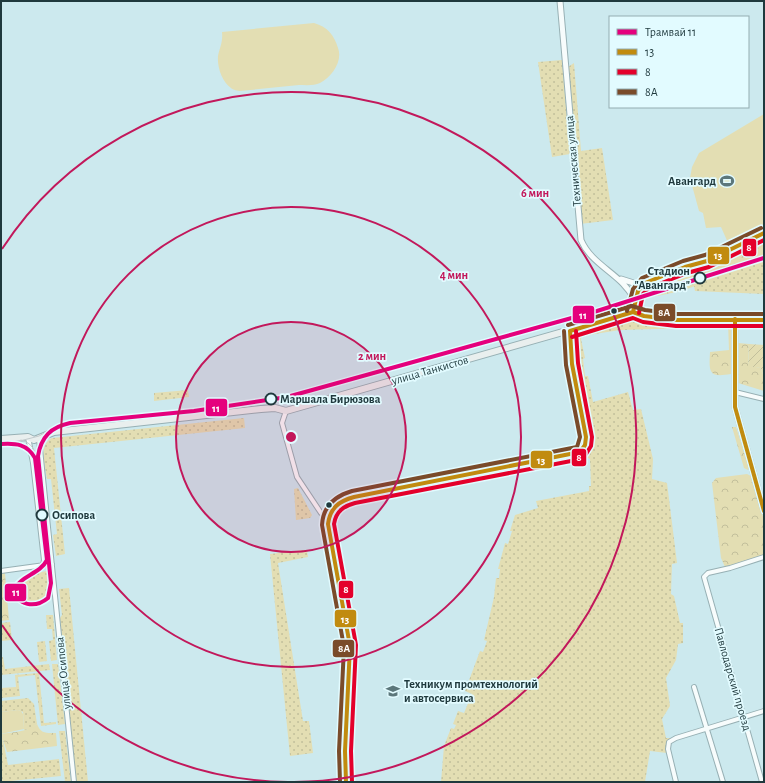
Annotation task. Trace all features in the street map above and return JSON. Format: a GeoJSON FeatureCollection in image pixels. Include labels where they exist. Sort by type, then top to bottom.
{"type":"FeatureCollection","features":[{"type":"Feature","properties":{"kind":"main road"},"geometry":{"type":"LineString","coordinates":[[764,233],[707,261],[685,267],[645,283],[638,291],[634,299],[633,312],[641,316],[660,319],[764,320]]}},
{"type":"Feature","properties":{"kind":"main road","name":"улица Танкистов"},"geometry":{"type":"LineString","coordinates":[[1,438],[33,440],[47,433],[54,432],[261,409],[275,408],[286,411],[633,312]]}},
{"type":"Feature","properties":{"kind":"main road"},"geometry":{"type":"LineString","coordinates":[[346,782],[345,751],[350,646],[328,524],[328,515],[336,504],[348,498],[577,454],[585,448],[586,437],[572,364],[570,331]]}},
{"type":"Feature","properties":{"kind":"street","name":"Техническая улица"},"geometry":{"type":"LineString","coordinates":[[560,1],[580,240],[591,256],[617,277],[630,290],[634,299]]}},
{"type":"Feature","properties":{"kind":"street"},"geometry":{"type":"LineString","coordinates":[[617,277],[637,284],[645,283]]}},
{"type":"Feature","properties":{"kind":"street"},"geometry":{"type":"LineString","coordinates":[[735,319],[735,392],[739,423],[764,511]]}},
{"type":"Feature","properties":{"kind":"street"},"geometry":{"type":"LineString","coordinates":[[735,392],[764,399]]}},
{"type":"Feature","properties":{"kind":"street"},"geometry":{"type":"LineString","coordinates":[[286,411],[282,423],[297,477],[322,513],[328,515]]}},
{"type":"Feature","properties":{"kind":"street"},"geometry":{"type":"LineString","coordinates":[[33,440],[44,560],[43,565]]}},
{"type":"Feature","properties":{"kind":"street","name":"улица Осипова"},"geometry":{"type":"LineString","coordinates":[[33,440],[52,564],[74,782]]}},
{"type":"Feature","properties":{"kind":"street","name":"Павлодарский проезд"},"geometry":{"type":"LineString","coordinates":[[762,782],[745,717],[704,577],[708,573],[730,568],[764,557]]}},
{"type":"Feature","properties":{"kind":"street"},"geometry":{"type":"LineString","coordinates":[[1,571],[52,564]]}},
{"type":"Feature","properties":{"kind":"street"},"geometry":{"type":"LineString","coordinates":[[694,687],[723,782]]}},
{"type":"Feature","properties":{"kind":"street"},"geometry":{"type":"LineString","coordinates":[[676,782],[668,749],[669,742],[676,738],[764,711]]}},
{"type":"Feature","properties":{"kind":"green space"},"geometry":{"type":"Polygon","coordinates":[[[314,23],[330,32],[335,39],[338,48],[338,63],[329,77],[318,84],[312,85],[240,91],[232,89],[225,82],[219,69],[218,60],[222,42],[222,32],[314,23]]]}},
{"type":"Feature","properties":{"kind":"green space"},"geometry":{"type":"Polygon","coordinates":[[[562,60],[570,154],[552,157],[538,62],[562,60]]]}},
{"type":"Feature","properties":{"kind":"green space"},"geometry":{"type":"Polygon","coordinates":[[[574,63],[581,151],[602,148],[613,220],[580,224],[568,67],[574,63]]]}},
{"type":"Feature","properties":{"kind":"green space","name":"Авангард"},"geometry":{"type":"Polygon","coordinates":[[[764,114],[764,230],[729,245],[721,227],[706,228],[703,213],[699,211],[690,178],[692,167],[699,153],[764,114]]]}},
{"type":"Feature","properties":{"kind":"green space"},"geometry":{"type":"Polygon","coordinates":[[[764,239],[764,259],[737,267],[695,286],[667,294],[637,299],[641,292],[663,278],[696,268],[750,242],[764,239]]]}},
{"type":"Feature","properties":{"kind":"green space"},"geometry":{"type":"Polygon","coordinates":[[[764,259],[764,294],[695,291],[694,286],[712,277],[764,259]]]}},
{"type":"Feature","properties":{"kind":"green space"},"geometry":{"type":"Polygon","coordinates":[[[637,321],[728,322],[728,327],[620,330],[582,336],[581,339],[585,358],[583,359],[585,376],[588,376],[593,402],[628,392],[633,410],[641,409],[653,459],[652,479],[667,483],[677,563],[672,564],[671,594],[674,596],[680,623],[683,623],[683,643],[678,644],[676,660],[666,678],[670,706],[662,719],[666,738],[671,738],[667,743],[667,753],[650,751],[645,782],[441,782],[444,746],[451,728],[454,729],[456,725],[453,724],[458,711],[464,713],[472,694],[465,691],[480,651],[483,652],[487,641],[484,640],[494,597],[496,578],[499,578],[500,569],[498,569],[505,543],[508,544],[515,515],[538,508],[536,501],[589,491],[589,486],[591,486],[590,459],[582,454],[588,449],[590,441],[576,371],[575,345],[578,338],[589,330],[614,323],[637,321]]]}},
{"type":"Feature","properties":{"kind":"green space"},"geometry":{"type":"Polygon","coordinates":[[[728,322],[732,328],[731,374],[718,375],[714,374],[710,369],[710,352],[729,350],[728,322]]]}},
{"type":"Feature","properties":{"kind":"green space"},"geometry":{"type":"Polygon","coordinates":[[[738,343],[749,344],[748,365],[760,368],[764,376],[764,391],[738,383],[738,343]]]}},
{"type":"Feature","properties":{"kind":"green space"},"geometry":{"type":"Polygon","coordinates":[[[749,344],[764,345],[764,376],[760,368],[748,366],[749,344]]]}},
{"type":"Feature","properties":{"kind":"green space"},"geometry":{"type":"Polygon","coordinates":[[[188,390],[189,397],[154,401],[154,393],[188,390]]]}},
{"type":"Feature","properties":{"kind":"green space"},"geometry":{"type":"Polygon","coordinates":[[[244,418],[245,428],[54,448],[65,554],[56,556],[53,535],[57,534],[51,479],[47,479],[44,462],[45,445],[52,438],[244,418]]]}},
{"type":"Feature","properties":{"kind":"green space"},"geometry":{"type":"Polygon","coordinates":[[[732,427],[736,427],[749,468],[748,470],[744,468],[732,427]]]}},
{"type":"Feature","properties":{"kind":"green space"},"geometry":{"type":"Polygon","coordinates":[[[747,474],[751,476],[764,520],[764,555],[725,567],[721,558],[712,483],[716,478],[747,474]]]}},
{"type":"Feature","properties":{"kind":"green space"},"geometry":{"type":"Polygon","coordinates":[[[298,488],[312,515],[310,518],[296,520],[294,489],[298,488]]]}},
{"type":"Feature","properties":{"kind":"green space"},"geometry":{"type":"Polygon","coordinates":[[[307,550],[308,557],[278,563],[303,721],[309,721],[313,753],[290,756],[270,554],[307,550]]]}},
{"type":"Feature","properties":{"kind":"green space"},"geometry":{"type":"Polygon","coordinates":[[[48,571],[48,594],[42,600],[35,602],[23,600],[18,593],[18,585],[32,575],[48,571]]]}},
{"type":"Feature","properties":{"kind":"green space"},"geometry":{"type":"Polygon","coordinates":[[[5,573],[9,620],[1,621],[1,574],[5,573]]]}},
{"type":"Feature","properties":{"kind":"green space"},"geometry":{"type":"Polygon","coordinates":[[[69,588],[88,782],[76,782],[60,618],[62,615],[59,589],[69,588]]]}},
{"type":"Feature","properties":{"kind":"green space"},"geometry":{"type":"Polygon","coordinates":[[[46,615],[53,615],[57,660],[51,661],[49,641],[53,640],[52,629],[47,629],[46,615]]]}},
{"type":"Feature","properties":{"kind":"green space"},"geometry":{"type":"Polygon","coordinates":[[[10,622],[12,640],[1,641],[1,623],[10,622]]]}},
{"type":"Feature","properties":{"kind":"green space"},"geometry":{"type":"Polygon","coordinates":[[[45,641],[47,661],[39,662],[37,642],[45,641]]]}},
{"type":"Feature","properties":{"kind":"green space"},"geometry":{"type":"Polygon","coordinates":[[[1,657],[3,657],[5,669],[49,664],[50,670],[1,675],[1,657]]]}},
{"type":"Feature","properties":{"kind":"green space"},"geometry":{"type":"Polygon","coordinates":[[[52,664],[58,664],[65,724],[58,725],[52,664]]]}},
{"type":"Feature","properties":{"kind":"green space"},"geometry":{"type":"Polygon","coordinates":[[[39,673],[44,723],[56,722],[56,724],[41,726],[35,675],[18,677],[20,696],[1,698],[1,688],[16,687],[15,675],[39,673]]]}},
{"type":"Feature","properties":{"kind":"green space"},"geometry":{"type":"Polygon","coordinates":[[[28,698],[34,704],[37,724],[31,729],[24,730],[23,712],[18,710],[1,712],[1,701],[28,698]]]}},
{"type":"Feature","properties":{"kind":"green space"},"geometry":{"type":"Polygon","coordinates":[[[18,710],[23,714],[24,729],[1,734],[1,712],[18,710]]]}},
{"type":"Feature","properties":{"kind":"green space"},"geometry":{"type":"Polygon","coordinates":[[[37,724],[40,730],[44,732],[56,733],[57,746],[7,752],[3,740],[1,740],[1,734],[24,730],[37,724]]]}},
{"type":"Feature","properties":{"kind":"green space"},"geometry":{"type":"Polygon","coordinates":[[[59,731],[65,731],[71,782],[65,782],[59,731]]]}},
{"type":"Feature","properties":{"kind":"green space"},"geometry":{"type":"Polygon","coordinates":[[[3,740],[8,765],[59,759],[61,776],[1,782],[1,741],[3,740]]]}},
{"type":"Feature","properties":{"kind":"tram line","name":"11"},"geometry":{"type":"LineString","coordinates":[[1,444],[21,445],[32,453],[35,458],[47,560],[44,565],[22,580],[15,588],[16,594],[23,602],[27,604],[38,603],[48,598],[51,583],[38,456],[39,449],[44,438],[57,427],[70,423],[194,411],[287,397],[597,311],[764,258]]}},
{"type":"Feature","properties":{"kind":"tram line"},"geometry":{"type":"LineString","coordinates":[[12,443],[39,436],[53,428]]}},
{"type":"Feature","properties":{"kind":"tram line"},"geometry":{"type":"LineString","coordinates":[[21,440],[31,445],[38,462]]}},
{"type":"Feature","properties":{"kind":"transit line","name":"8А"},"geometry":{"type":"LineString","coordinates":[[627,311],[633,289],[642,278],[683,261],[705,255],[761,228]]}},
{"type":"Feature","properties":{"kind":"transit line","name":"13"},"geometry":{"type":"LineString","coordinates":[[633,312],[638,291],[645,283],[685,267],[707,261],[764,233]]}},
{"type":"Feature","properties":{"kind":"transit line","name":"8"},"geometry":{"type":"LineString","coordinates":[[639,313],[643,294],[649,288],[687,273],[709,267],[764,240]]}},
{"type":"Feature","properties":{"kind":"transit line","name":"8А"},"geometry":{"type":"LineString","coordinates":[[568,325],[632,306],[645,310],[677,314],[764,314]]}},
{"type":"Feature","properties":{"kind":"transit line","name":"13"},"geometry":{"type":"LineString","coordinates":[[570,331],[633,312],[644,316],[677,320],[764,320]]}},
{"type":"Feature","properties":{"kind":"transit line","name":"8"},"geometry":{"type":"LineString","coordinates":[[572,337],[633,318],[643,322],[676,326],[764,326]]}},
{"type":"Feature","properties":{"kind":"transit line","name":"13"},"geometry":{"type":"LineString","coordinates":[[735,319],[735,407],[764,511]]}},
{"type":"Feature","properties":{"kind":"transit line","name":"8А"},"geometry":{"type":"LineString","coordinates":[[340,782],[339,751],[344,647],[322,525],[327,507],[335,499],[352,491],[577,447],[580,437],[566,365],[564,331]]}},
{"type":"Feature","properties":{"kind":"transit line","name":"13"},"geometry":{"type":"LineString","coordinates":[[346,782],[345,751],[350,646],[328,524],[333,509],[340,503],[354,497],[580,452],[585,445],[586,437],[572,364],[570,331]]}},
{"type":"Feature","properties":{"kind":"transit line","name":"8"},"geometry":{"type":"LineString","coordinates":[[352,782],[351,751],[356,645],[334,524],[335,519],[341,510],[355,503],[571,461],[586,454],[591,446],[592,437],[578,363],[576,331]]}},
{"type":"Feature","properties":{"kind":"place","name":"Авангард"},"geometry":{"type":"Point","coordinates":[727,181]}},
{"type":"Feature","properties":{"kind":"place","name":"Стадион \"Авангард\""},"geometry":{"type":"Point","coordinates":[700,278]}},
{"type":"Feature","properties":{"kind":"place","name":"Маршала Бирюзова"},"geometry":{"type":"Point","coordinates":[271,399]}},
{"type":"Feature","properties":{"kind":"place","name":"Осипова"},"geometry":{"type":"Point","coordinates":[42,515]}},
{"type":"Feature","properties":{"kind":"place","name":"Техникум промтехнологий и автосервиса"},"geometry":{"type":"Point","coordinates":[393,691]}}]}
